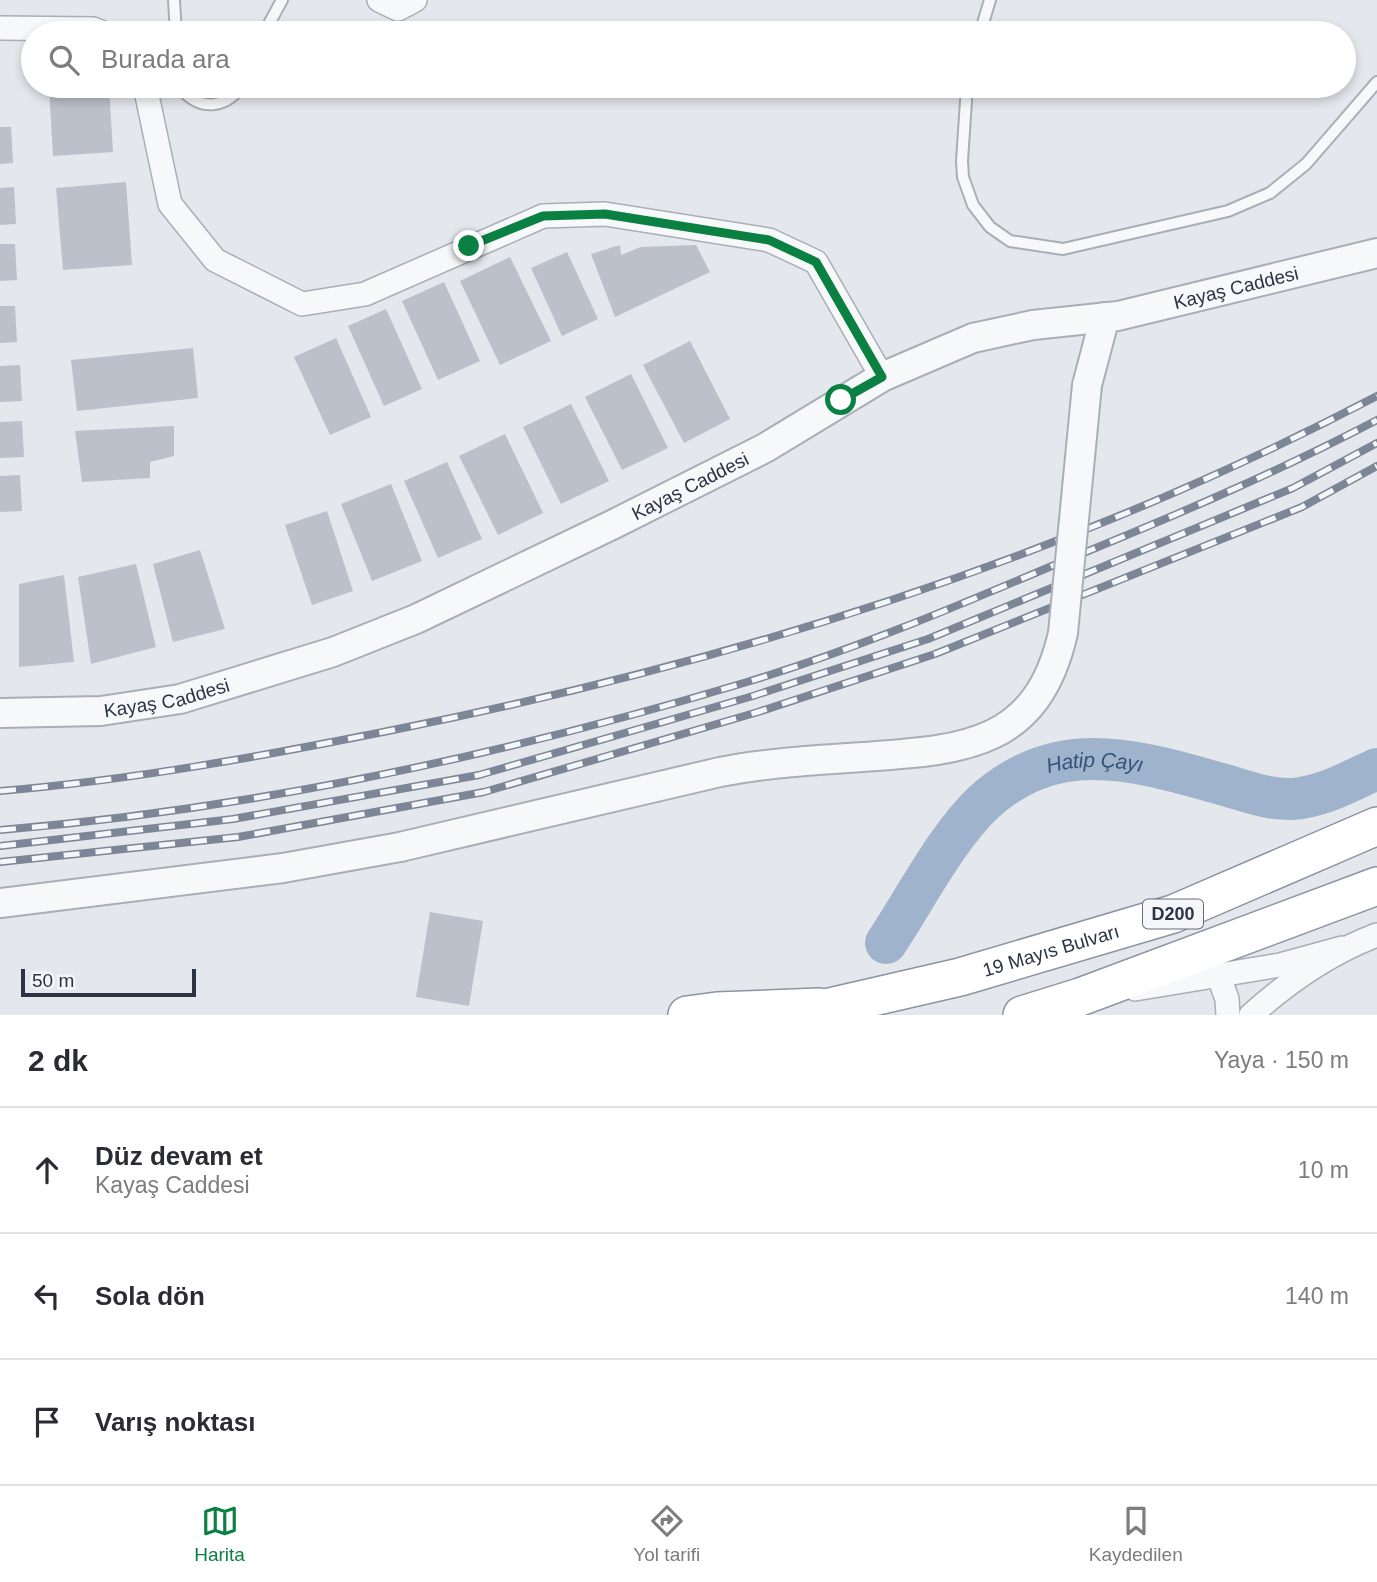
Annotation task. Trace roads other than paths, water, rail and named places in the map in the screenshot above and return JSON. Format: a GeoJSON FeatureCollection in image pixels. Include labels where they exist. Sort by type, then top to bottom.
{"type":"FeatureCollection","features":[{"type":"Feature","properties":{"kind":"highway","name":"19 Mayıs Bulvarı"},"geometry":{"type":"LineString","coordinates":[[795,1015],[960,978],[1173,914],[1377,827]]}},
{"type":"Feature","properties":{"kind":"highway","name":"D200"},"geometry":{"type":"LineString","coordinates":[[1022,1015],[1080,997],[1377,886]]}},
{"type":"Feature","properties":{"kind":"highway"},"geometry":{"type":"LineString","coordinates":[[687,1015],[732,1010],[839,1006]]}},
{"type":"Feature","properties":{"kind":"street"},"geometry":{"type":"LineString","coordinates":[[379,0],[398,9],[415,0]]}},
{"type":"Feature","properties":{"kind":"street"},"geometry":{"type":"LineString","coordinates":[[0,28],[21,28]]}},
{"type":"Feature","properties":{"kind":"street"},"geometry":{"type":"LineString","coordinates":[[148,98],[170,204],[215,260],[302,304],[365,294],[543,216],[605,214],[769,240],[816,262],[882,377]]}},
{"type":"Feature","properties":{"kind":"street","name":"Kayaş Caddesi"},"geometry":{"type":"LineString","coordinates":[[0,713],[101,711],[180,699],[333,652],[416,619],[626,518],[765,448],[882,377],[973,338],[1032,325],[1105,317],[1311,271],[1377,253]]}},
{"type":"Feature","properties":{"kind":"street"},"geometry":{"type":"LineString","coordinates":[[0,903],[283,868],[400,847],[720,772],[760,765],[958,749],[992,736],[1018,718],[1041,693],[1056,666],[1063,633],[1087,385],[1105,317]]}},
{"type":"Feature","properties":{"kind":"street"},"geometry":{"type":"LineString","coordinates":[[1080,997],[1220,977],[1342,948],[1377,935]]}},
{"type":"Feature","properties":{"kind":"street"},"geometry":{"type":"LineString","coordinates":[[1251,1015],[1280,989],[1342,948]]}},
{"type":"Feature","properties":{"kind":"street"},"geometry":{"type":"LineString","coordinates":[[1220,977],[1227,999],[1228,1015]]}},
{"type":"Feature","properties":{"kind":"lane"},"geometry":{"type":"LineString","coordinates":[[174,0],[175,21]]}},
{"type":"Feature","properties":{"kind":"lane"},"geometry":{"type":"LineString","coordinates":[[271,21],[282,0]]}},
{"type":"Feature","properties":{"kind":"lane"},"geometry":{"type":"LineString","coordinates":[[984,21],[990,0]]}},
{"type":"Feature","properties":{"kind":"lane"},"geometry":{"type":"LineString","coordinates":[[966,98],[962,162],[963,177],[973,205],[990,227],[1010,241],[1063,249],[1228,211],[1270,193],[1306,164],[1377,82]]}},
{"type":"Feature","properties":{"kind":"lane"},"geometry":{"type":"LineString","coordinates":[[190,98],[208,105],[229,98]]}},
{"type":"Feature","properties":{"kind":"waterway","name":"Hatip Çayı"},"geometry":{"type":"LineString","coordinates":[[886,943],[944,851],[970,817],[1011,781],[1040,768],[1070,761],[1100,759],[1130,762],[1283,799],[1303,798],[1325,792],[1377,769]]}},
{"type":"Feature","properties":{"kind":"railway"},"geometry":{"type":"LineString","coordinates":[[0,791],[198,766],[393,730],[521,703],[773,637],[1020,555],[1141,507],[1260,454],[1377,396]]}},
{"type":"Feature","properties":{"kind":"railway"},"geometry":{"type":"LineString","coordinates":[[0,830],[189,808],[377,776],[563,733],[747,682],[866,642],[1140,530],[1299,459],[1377,420]]}},
{"type":"Feature","properties":{"kind":"railway"},"geometry":{"type":"LineString","coordinates":[[0,846],[233,819],[479,775],[753,696],[928,639],[1293,488],[1377,443]]}},
{"type":"Feature","properties":{"kind":"railway"},"geometry":{"type":"LineString","coordinates":[[0,862],[238,837],[484,792],[758,712],[935,654],[1302,507],[1377,466]]}}]}
